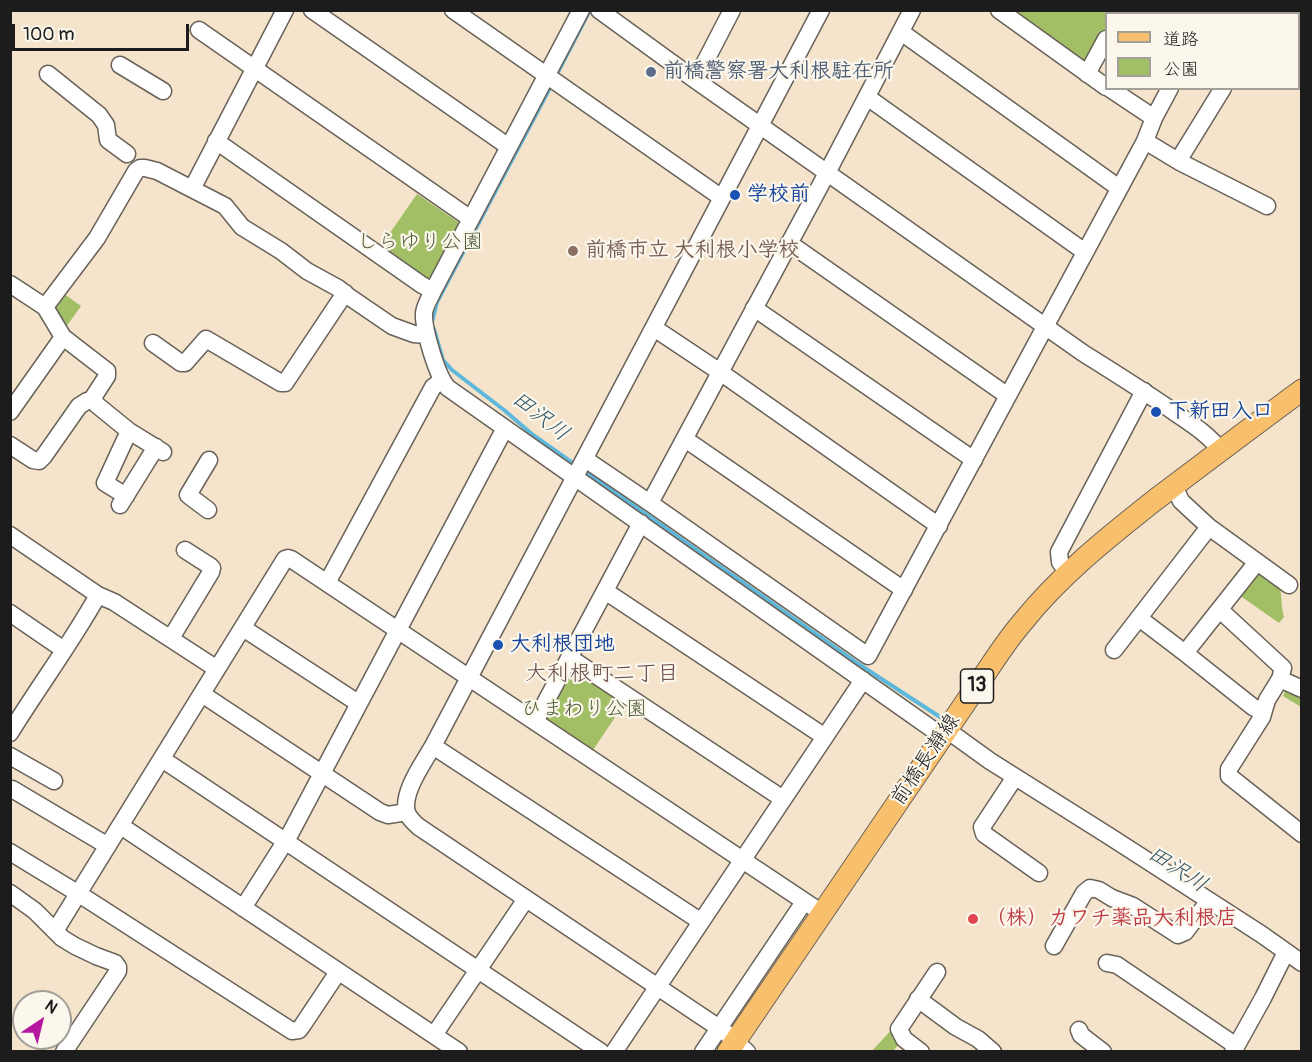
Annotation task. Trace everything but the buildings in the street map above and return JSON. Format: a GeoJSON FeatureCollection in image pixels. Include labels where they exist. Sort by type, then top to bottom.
{"type":"FeatureCollection","features":[{"type":"Feature","properties":{"kind":"main road","name":"前橋長瀞線"},"geometry":{"type":"LineString","coordinates":[[732,1043],[813,908],[945,733],[1020,624],[1068,573],[1108,537],[1302,390]]}},
{"type":"Feature","properties":{"kind":"street"},"geometry":{"type":"LineString","coordinates":[[192,189],[285,10]]}},
{"type":"Feature","properties":{"kind":"street"},"geometry":{"type":"LineString","coordinates":[[312,10],[509,147]]}},
{"type":"Feature","properties":{"kind":"street"},"geometry":{"type":"LineString","coordinates":[[453,10],[722,198]]}},
{"type":"Feature","properties":{"kind":"street"},"geometry":{"type":"LineString","coordinates":[[580,10],[425,308],[427,335],[442,380],[448,388],[862,680],[1209,901],[1302,963]]}},
{"type":"Feature","properties":{"kind":"street"},"geometry":{"type":"LineString","coordinates":[[599,10],[1083,353],[1144,391],[1201,431],[1220,450]]}},
{"type":"Feature","properties":{"kind":"street"},"geometry":{"type":"LineString","coordinates":[[694,79],[732,10]]}},
{"type":"Feature","properties":{"kind":"street"},"geometry":{"type":"LineString","coordinates":[[732,1043],[658,987],[419,827],[407,812],[406,803],[409,790],[822,10]]}},
{"type":"Feature","properties":{"kind":"street"},"geometry":{"type":"LineString","coordinates":[[650,503],[912,10]]}},
{"type":"Feature","properties":{"kind":"street"},"geometry":{"type":"LineString","coordinates":[[999,10],[1105,86]]}},
{"type":"Feature","properties":{"kind":"street"},"geometry":{"type":"LineString","coordinates":[[200,30],[471,219]]}},
{"type":"Feature","properties":{"kind":"street"},"geometry":{"type":"LineString","coordinates":[[901,32],[1119,188]]}},
{"type":"Feature","properties":{"kind":"street"},"geometry":{"type":"LineString","coordinates":[[1088,74],[1105,43]]}},
{"type":"Feature","properties":{"kind":"street"},"geometry":{"type":"LineString","coordinates":[[120,65],[163,91]]}},
{"type":"Feature","properties":{"kind":"street"},"geometry":{"type":"LineString","coordinates":[[48,74],[99,115],[106,125],[108,140],[127,154]]}},
{"type":"Feature","properties":{"kind":"street"},"geometry":{"type":"LineString","coordinates":[[1111,90],[1154,118]]}},
{"type":"Feature","properties":{"kind":"street"},"geometry":{"type":"LineString","coordinates":[[585,459],[868,656],[1145,141],[1169,90]]}},
{"type":"Feature","properties":{"kind":"street"},"geometry":{"type":"LineString","coordinates":[[1178,161],[1222,90]]}},
{"type":"Feature","properties":{"kind":"street"},"geometry":{"type":"LineString","coordinates":[[867,97],[1085,252]]}},
{"type":"Feature","properties":{"kind":"street"},"geometry":{"type":"LineString","coordinates":[[216,141],[433,291]]}},
{"type":"Feature","properties":{"kind":"street"},"geometry":{"type":"LineString","coordinates":[[1145,141],[1178,161],[1267,206]]}},
{"type":"Feature","properties":{"kind":"street"},"geometry":{"type":"LineString","coordinates":[[45,307],[97,238],[136,171],[145,168],[157,171],[225,206],[242,226],[307,271],[333,284],[392,326],[414,334],[427,335]]}},
{"type":"Feature","properties":{"kind":"street"},"geometry":{"type":"LineString","coordinates":[[789,243],[1008,396]]}},
{"type":"Feature","properties":{"kind":"street"},"geometry":{"type":"LineString","coordinates":[[10,284],[45,307],[63,337],[107,370],[107,376],[94,396],[97,405],[129,431],[159,450],[123,501],[105,483],[129,431]]}},
{"type":"Feature","properties":{"kind":"street"},"geometry":{"type":"LineString","coordinates":[[153,343],[181,363],[185,363],[206,339],[281,383],[293,386],[345,293]]}},
{"type":"Feature","properties":{"kind":"street"},"geometry":{"type":"LineString","coordinates":[[754,308],[974,460]]}},
{"type":"Feature","properties":{"kind":"street"},"geometry":{"type":"LineString","coordinates":[[654,328],[939,526]]}},
{"type":"Feature","properties":{"kind":"street"},"geometry":{"type":"LineString","coordinates":[[10,411],[63,337]]}},
{"type":"Feature","properties":{"kind":"street"},"geometry":{"type":"LineString","coordinates":[[327,583],[433,387],[442,380]]}},
{"type":"Feature","properties":{"kind":"street"},"geometry":{"type":"LineString","coordinates":[[1068,573],[1060,562],[1059,552],[1144,391]]}},
{"type":"Feature","properties":{"kind":"street"},"geometry":{"type":"LineString","coordinates":[[10,445],[33,460],[41,460],[79,406],[94,400]]}},
{"type":"Feature","properties":{"kind":"street"},"geometry":{"type":"LineString","coordinates":[[243,908],[286,842],[505,428]]}},
{"type":"Feature","properties":{"kind":"street"},"geometry":{"type":"LineString","coordinates":[[685,439],[904,590]]}},
{"type":"Feature","properties":{"kind":"street"},"geometry":{"type":"LineString","coordinates":[[208,510],[188,495],[209,460]]}},
{"type":"Feature","properties":{"kind":"street"},"geometry":{"type":"LineString","coordinates":[[1174,486],[1181,501],[1209,527],[1289,585]]}},
{"type":"Feature","properties":{"kind":"street"},"geometry":{"type":"LineString","coordinates":[[535,722],[641,523]]}},
{"type":"Feature","properties":{"kind":"street"},"geometry":{"type":"LineString","coordinates":[[1114,650],[1209,527]]}},
{"type":"Feature","properties":{"kind":"street"},"geometry":{"type":"LineString","coordinates":[[10,535],[99,595],[114,602],[217,669]]}},
{"type":"Feature","properties":{"kind":"street"},"geometry":{"type":"LineString","coordinates":[[171,638],[212,568],[185,550]]}},
{"type":"Feature","properties":{"kind":"street"},"geometry":{"type":"LineString","coordinates":[[55,931],[285,559],[288,558],[813,908]]}},
{"type":"Feature","properties":{"kind":"street"},"geometry":{"type":"LineString","coordinates":[[1185,653],[1257,562]]}},
{"type":"Feature","properties":{"kind":"street"},"geometry":{"type":"LineString","coordinates":[[748,599],[761,581]]}},
{"type":"Feature","properties":{"kind":"street"},"geometry":{"type":"LineString","coordinates":[[605,591],[825,737]]}},
{"type":"Feature","properties":{"kind":"street"},"geometry":{"type":"LineString","coordinates":[[10,733],[99,595]]}},
{"type":"Feature","properties":{"kind":"street"},"geometry":{"type":"LineString","coordinates":[[1220,610],[1283,668],[1280,679],[1267,700],[1262,717],[1229,769],[1229,776],[1302,834]]}},
{"type":"Feature","properties":{"kind":"street"},"geometry":{"type":"LineString","coordinates":[[10,613],[64,650]]}},
{"type":"Feature","properties":{"kind":"street"},"geometry":{"type":"LineString","coordinates":[[1139,618],[1253,707],[1263,712]]}},
{"type":"Feature","properties":{"kind":"street"},"geometry":{"type":"LineString","coordinates":[[243,628],[358,703]]}},
{"type":"Feature","properties":{"kind":"street"},"geometry":{"type":"LineString","coordinates":[[570,658],[783,799]]}},
{"type":"Feature","properties":{"kind":"street"},"geometry":{"type":"LineString","coordinates":[[1280,679],[1302,689]]}},
{"type":"Feature","properties":{"kind":"street"},"geometry":{"type":"LineString","coordinates":[[614,1052],[862,680]]}},
{"type":"Feature","properties":{"kind":"street"},"geometry":{"type":"LineString","coordinates":[[202,694],[380,812],[388,815],[407,812]]}},
{"type":"Feature","properties":{"kind":"street"},"geometry":{"type":"LineString","coordinates":[[433,746],[700,921]]}},
{"type":"Feature","properties":{"kind":"street"},"geometry":{"type":"LineString","coordinates":[[10,756],[54,781]]}},
{"type":"Feature","properties":{"kind":"street"},"geometry":{"type":"LineString","coordinates":[[162,759],[602,1052]]}},
{"type":"Feature","properties":{"kind":"street"},"geometry":{"type":"LineString","coordinates":[[1015,777],[982,827],[984,834],[1039,873]]}},
{"type":"Feature","properties":{"kind":"street"},"geometry":{"type":"LineString","coordinates":[[12,789],[108,846]]}},
{"type":"Feature","properties":{"kind":"street"},"geometry":{"type":"LineString","coordinates":[[120,826],[459,1052]]}},
{"type":"Feature","properties":{"kind":"street"},"geometry":{"type":"LineString","coordinates":[[10,852],[292,1031],[299,1030],[338,972]]}},
{"type":"Feature","properties":{"kind":"street"},"geometry":{"type":"LineString","coordinates":[[1054,946],[1084,893],[1090,888],[1133,906],[1178,935],[1185,932],[1209,901]]}},
{"type":"Feature","properties":{"kind":"street"},"geometry":{"type":"LineString","coordinates":[[10,893],[35,911],[62,938],[115,963],[118,967],[118,971],[64,1052]]}},
{"type":"Feature","properties":{"kind":"street"},"geometry":{"type":"LineString","coordinates":[[434,1035],[526,899]]}},
{"type":"Feature","properties":{"kind":"street"},"geometry":{"type":"LineString","coordinates":[[1107,963],[1117,965],[1232,1043],[1235,1048],[1286,952]]}},
{"type":"Feature","properties":{"kind":"street"},"geometry":{"type":"LineString","coordinates":[[921,1052],[904,1039],[899,1029],[937,972]]}},
{"type":"Feature","properties":{"kind":"street"},"geometry":{"type":"LineString","coordinates":[[918,999],[956,1027],[978,1039],[993,1052]]}},
{"type":"Feature","properties":{"kind":"street"},"geometry":{"type":"LineString","coordinates":[[1079,1030],[1081,1035],[1102,1051]]}},
{"type":"Feature","properties":{"kind":"street"},"geometry":{"type":"LineString","coordinates":[[703,1052],[732,1043]]}},
{"type":"Feature","properties":{"kind":"green space"},"geometry":{"type":"Polygon","coordinates":[[[1008,11],[1117,11],[1105,12],[1105,32],[1087,66],[1008,11]]]}},
{"type":"Feature","properties":{"kind":"green space","name":"しらゆり公園"},"geometry":{"type":"Polygon","coordinates":[[[417,194],[458,222],[460,231],[433,284],[376,253],[417,194]]]}},
{"type":"Feature","properties":{"kind":"green space"},"geometry":{"type":"Polygon","coordinates":[[[63,293],[81,306],[66,327],[54,311],[55,303],[63,293]]]}},
{"type":"Feature","properties":{"kind":"green space"},"geometry":{"type":"Polygon","coordinates":[[[1259,572],[1280,587],[1284,617],[1279,623],[1239,595],[1259,572]]]}},
{"type":"Feature","properties":{"kind":"green space","name":"ひまわり公園"},"geometry":{"type":"Polygon","coordinates":[[[577,668],[626,701],[591,753],[548,723],[546,715],[571,669],[577,668]]]}},
{"type":"Feature","properties":{"kind":"green space"},"geometry":{"type":"Polygon","coordinates":[[[1286,689],[1301,697],[1301,707],[1283,696],[1286,689]]]}},
{"type":"Feature","properties":{"kind":"green space"},"geometry":{"type":"Polygon","coordinates":[[[893,1028],[892,1038],[900,1043],[893,1051],[871,1052],[893,1028]]]}},
{"type":"Feature","properties":{"kind":"waterway","name":"田沢川"},"geometry":{"type":"LineString","coordinates":[[556,76],[590,10]]}},
{"type":"Feature","properties":{"kind":"waterway","name":"田沢川"},"geometry":{"type":"LineString","coordinates":[[432,322],[437,302],[551,86]]}},
{"type":"Feature","properties":{"kind":"waterway","name":"田沢川"},"geometry":{"type":"LineString","coordinates":[[434,329],[443,360],[452,370],[533,435],[577,466]]}},
{"type":"Feature","properties":{"kind":"waterway","name":"田沢川"},"geometry":{"type":"LineString","coordinates":[[583,470],[857,663],[940,717]]}},
{"type":"Feature","properties":{"kind":"place","name":"前橋警察署大利根駐在所"},"geometry":{"type":"Point","coordinates":[651,72]}},
{"type":"Feature","properties":{"kind":"place","name":"学校前"},"geometry":{"type":"Point","coordinates":[735,195]}},
{"type":"Feature","properties":{"kind":"place","name":"前橋市立 大利根小学校"},"geometry":{"type":"Point","coordinates":[573,251]}},
{"type":"Feature","properties":{"kind":"place","name":"下新田入口"},"geometry":{"type":"Point","coordinates":[1156,412]}},
{"type":"Feature","properties":{"kind":"place","name":"大利根団地"},"geometry":{"type":"Point","coordinates":[498,645]}},
{"type":"Feature","properties":{"kind":"place","name":"（株）カワチ薬品大利根店"},"geometry":{"type":"Point","coordinates":[973,919]}},
{"type":"Feature","properties":{"kind":"district","name":"大利根町二丁目"},"geometry":{"type":"Point","coordinates":[602,674]}}]}
